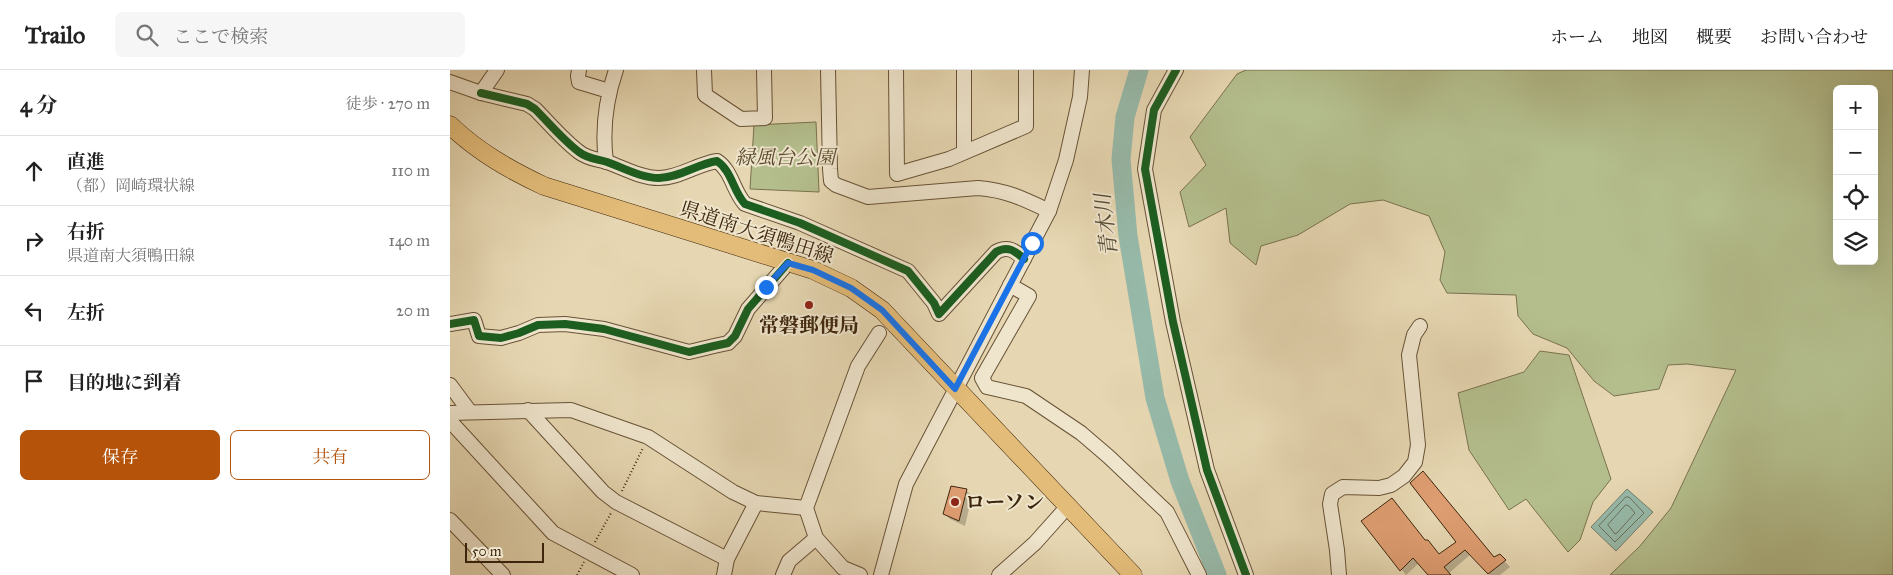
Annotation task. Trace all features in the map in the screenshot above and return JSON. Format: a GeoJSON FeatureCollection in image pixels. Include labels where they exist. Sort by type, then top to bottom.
{"type":"FeatureCollection","features":[{"type":"Feature","properties":{"kind":"main road","name":"県道南大須鴨田線"},"geometry":{"type":"LineString","coordinates":[[450,125],[462,137],[490,157],[516,173],[544,186],[813,270],[851,288],[882,310],[1133,575]]}},
{"type":"Feature","properties":{"kind":"street"},"geometry":{"type":"LineString","coordinates":[[481,93],[497,70]]}},
{"type":"Feature","properties":{"kind":"street"},"geometry":{"type":"LineString","coordinates":[[579,70],[579,82],[609,91]]}},
{"type":"Feature","properties":{"kind":"street"},"geometry":{"type":"LineString","coordinates":[[606,162],[603,141],[609,91],[616,70]]}},
{"type":"Feature","properties":{"kind":"street"},"geometry":{"type":"LineString","coordinates":[[704,70],[705,95],[741,119],[764,118],[764,70]]}},
{"type":"Feature","properties":{"kind":"street"},"geometry":{"type":"LineString","coordinates":[[828,70],[830,169],[831,181],[836,186],[868,197],[978,188],[994,189],[1012,193],[1048,210]]}},
{"type":"Feature","properties":{"kind":"street"},"geometry":{"type":"LineString","coordinates":[[896,70],[897,174],[949,159],[1026,126],[1026,70]]}},
{"type":"Feature","properties":{"kind":"street"},"geometry":{"type":"LineString","coordinates":[[964,70],[964,152]]}},
{"type":"Feature","properties":{"kind":"street"},"geometry":{"type":"LineString","coordinates":[[881,575],[906,484],[1048,210],[1068,151],[1080,97],[1082,70]]}},
{"type":"Feature","properties":{"kind":"street"},"geometry":{"type":"LineString","coordinates":[[1176,70],[1154,110],[1145,169],[1174,322],[1207,470],[1246,575]]}},
{"type":"Feature","properties":{"kind":"street"},"geometry":{"type":"LineString","coordinates":[[450,82],[481,93],[526,104],[535,109],[579,152],[589,158],[644,176],[659,178],[677,175],[697,166],[717,162],[725,167],[739,198],[745,204],[800,223],[908,270],[934,303],[939,314],[996,252],[1002,248],[1009,248],[1024,259]]}},
{"type":"Feature","properties":{"kind":"street"},"geometry":{"type":"LineString","coordinates":[[450,324],[474,320],[479,336],[501,338],[538,326],[565,324],[604,329],[689,352],[728,342],[735,336],[748,309],[788,263]]}},
{"type":"Feature","properties":{"kind":"street"},"geometry":{"type":"LineString","coordinates":[[1010,285],[1029,296],[982,378],[987,387],[1026,396],[1081,433],[1109,457],[1167,512],[1199,575]]}},
{"type":"Feature","properties":{"kind":"street"},"geometry":{"type":"LineString","coordinates":[[1339,575],[1330,504],[1332,494],[1343,487],[1379,488],[1391,484],[1404,476],[1414,462],[1418,445],[1409,355],[1414,335],[1420,326]]}},
{"type":"Feature","properties":{"kind":"street"},"geometry":{"type":"LineString","coordinates":[[860,575],[842,572],[816,538],[806,508],[858,366],[879,333]]}},
{"type":"Feature","properties":{"kind":"street"},"geometry":{"type":"LineString","coordinates":[[450,385],[470,412]]}},
{"type":"Feature","properties":{"kind":"street"},"geometry":{"type":"LineString","coordinates":[[528,410],[603,492],[727,559]]}},
{"type":"Feature","properties":{"kind":"street"},"geometry":{"type":"LineString","coordinates":[[450,413],[571,410],[648,438],[732,492],[756,503],[806,508]]}},
{"type":"Feature","properties":{"kind":"street"},"geometry":{"type":"LineString","coordinates":[[450,421],[553,533],[632,575]]}},
{"type":"Feature","properties":{"kind":"street"},"geometry":{"type":"LineString","coordinates":[[724,575],[727,559],[756,503]]}},
{"type":"Feature","properties":{"kind":"street"},"geometry":{"type":"LineString","coordinates":[[1000,575],[1035,543],[1068,506]]}},
{"type":"Feature","properties":{"kind":"street"},"geometry":{"type":"LineString","coordinates":[[450,520],[503,575]]}},
{"type":"Feature","properties":{"kind":"street"},"geometry":{"type":"LineString","coordinates":[[783,575],[789,561],[816,538]]}},
{"type":"Feature","properties":{"kind":"green space"},"geometry":{"type":"Polygon","coordinates":[[[1246,70],[1893,70],[1893,575],[1610,575],[1640,546],[1671,508],[1736,370],[1687,364],[1668,365],[1659,389],[1614,396],[1594,381],[1567,348],[1533,334],[1518,316],[1516,295],[1447,293],[1440,280],[1445,252],[1429,216],[1383,200],[1350,204],[1298,235],[1261,246],[1256,265],[1230,243],[1226,208],[1189,227],[1180,192],[1206,165],[1190,137],[1237,74],[1246,70]]]}},
{"type":"Feature","properties":{"kind":"green space","name":"緑風台公園"},"geometry":{"type":"Polygon","coordinates":[[[816,122],[819,192],[750,189],[754,125],[816,122]]]}},
{"type":"Feature","properties":{"kind":"green space"},"geometry":{"type":"Polygon","coordinates":[[[1540,351],[1569,355],[1611,479],[1593,502],[1580,540],[1568,552],[1526,499],[1509,510],[1469,450],[1458,393],[1524,372],[1540,351]]]}},
{"type":"Feature","properties":{"kind":"water"},"geometry":{"type":"Polygon","coordinates":[[[1627,489],[1653,512],[1616,551],[1591,527],[1627,489]]]}},
{"type":"Feature","properties":{"kind":"building"},"geometry":{"type":"Polygon","coordinates":[[[1423,471],[1494,557],[1500,554],[1506,560],[1488,574],[1465,550],[1444,567],[1451,575],[1428,575],[1413,558],[1400,571],[1361,521],[1392,498],[1425,540],[1428,540],[1439,554],[1456,542],[1410,483],[1423,471]]]}},
{"type":"Feature","properties":{"kind":"building","name":"ローソン"},"geometry":{"type":"Polygon","coordinates":[[[951,486],[967,489],[959,521],[943,514],[951,486]]]}},
{"type":"Feature","properties":{"kind":"waterway","name":"青木川"},"geometry":{"type":"LineString","coordinates":[[1139,70],[1125,117],[1121,159],[1128,236],[1155,398],[1180,481],[1217,575]]}},
{"type":"Feature","properties":{"kind":"cycle path"},"geometry":{"type":"LineString","coordinates":[[1176,70],[1154,110],[1145,169],[1173,322],[1207,470],[1246,575]]}},
{"type":"Feature","properties":{"kind":"cycle path"},"geometry":{"type":"LineString","coordinates":[[481,93],[527,104],[535,109],[567,142],[582,154],[639,175],[652,178],[666,177],[717,161],[726,170],[745,204],[800,223],[908,271],[934,303],[939,314],[996,252],[1008,249],[1024,259]]}},
{"type":"Feature","properties":{"kind":"cycle path"},"geometry":{"type":"LineString","coordinates":[[450,324],[474,320],[479,336],[501,338],[538,325],[565,324],[604,329],[689,352],[728,343],[735,336],[748,309],[788,263]]}},
{"type":"Feature","properties":{"kind":"place","name":"常磐郵便局"},"geometry":{"type":"Point","coordinates":[809,305]}},
{"type":"Feature","properties":{"kind":"place","name":"ローソン"},"geometry":{"type":"Point","coordinates":[955,502]}},
{"type":"Feature","properties":{"kind":"route"},"geometry":{"type":"LineString","coordinates":[[766,287],[788,263],[813,270],[851,288],[882,310],[955,389],[1032,243]]}}]}
